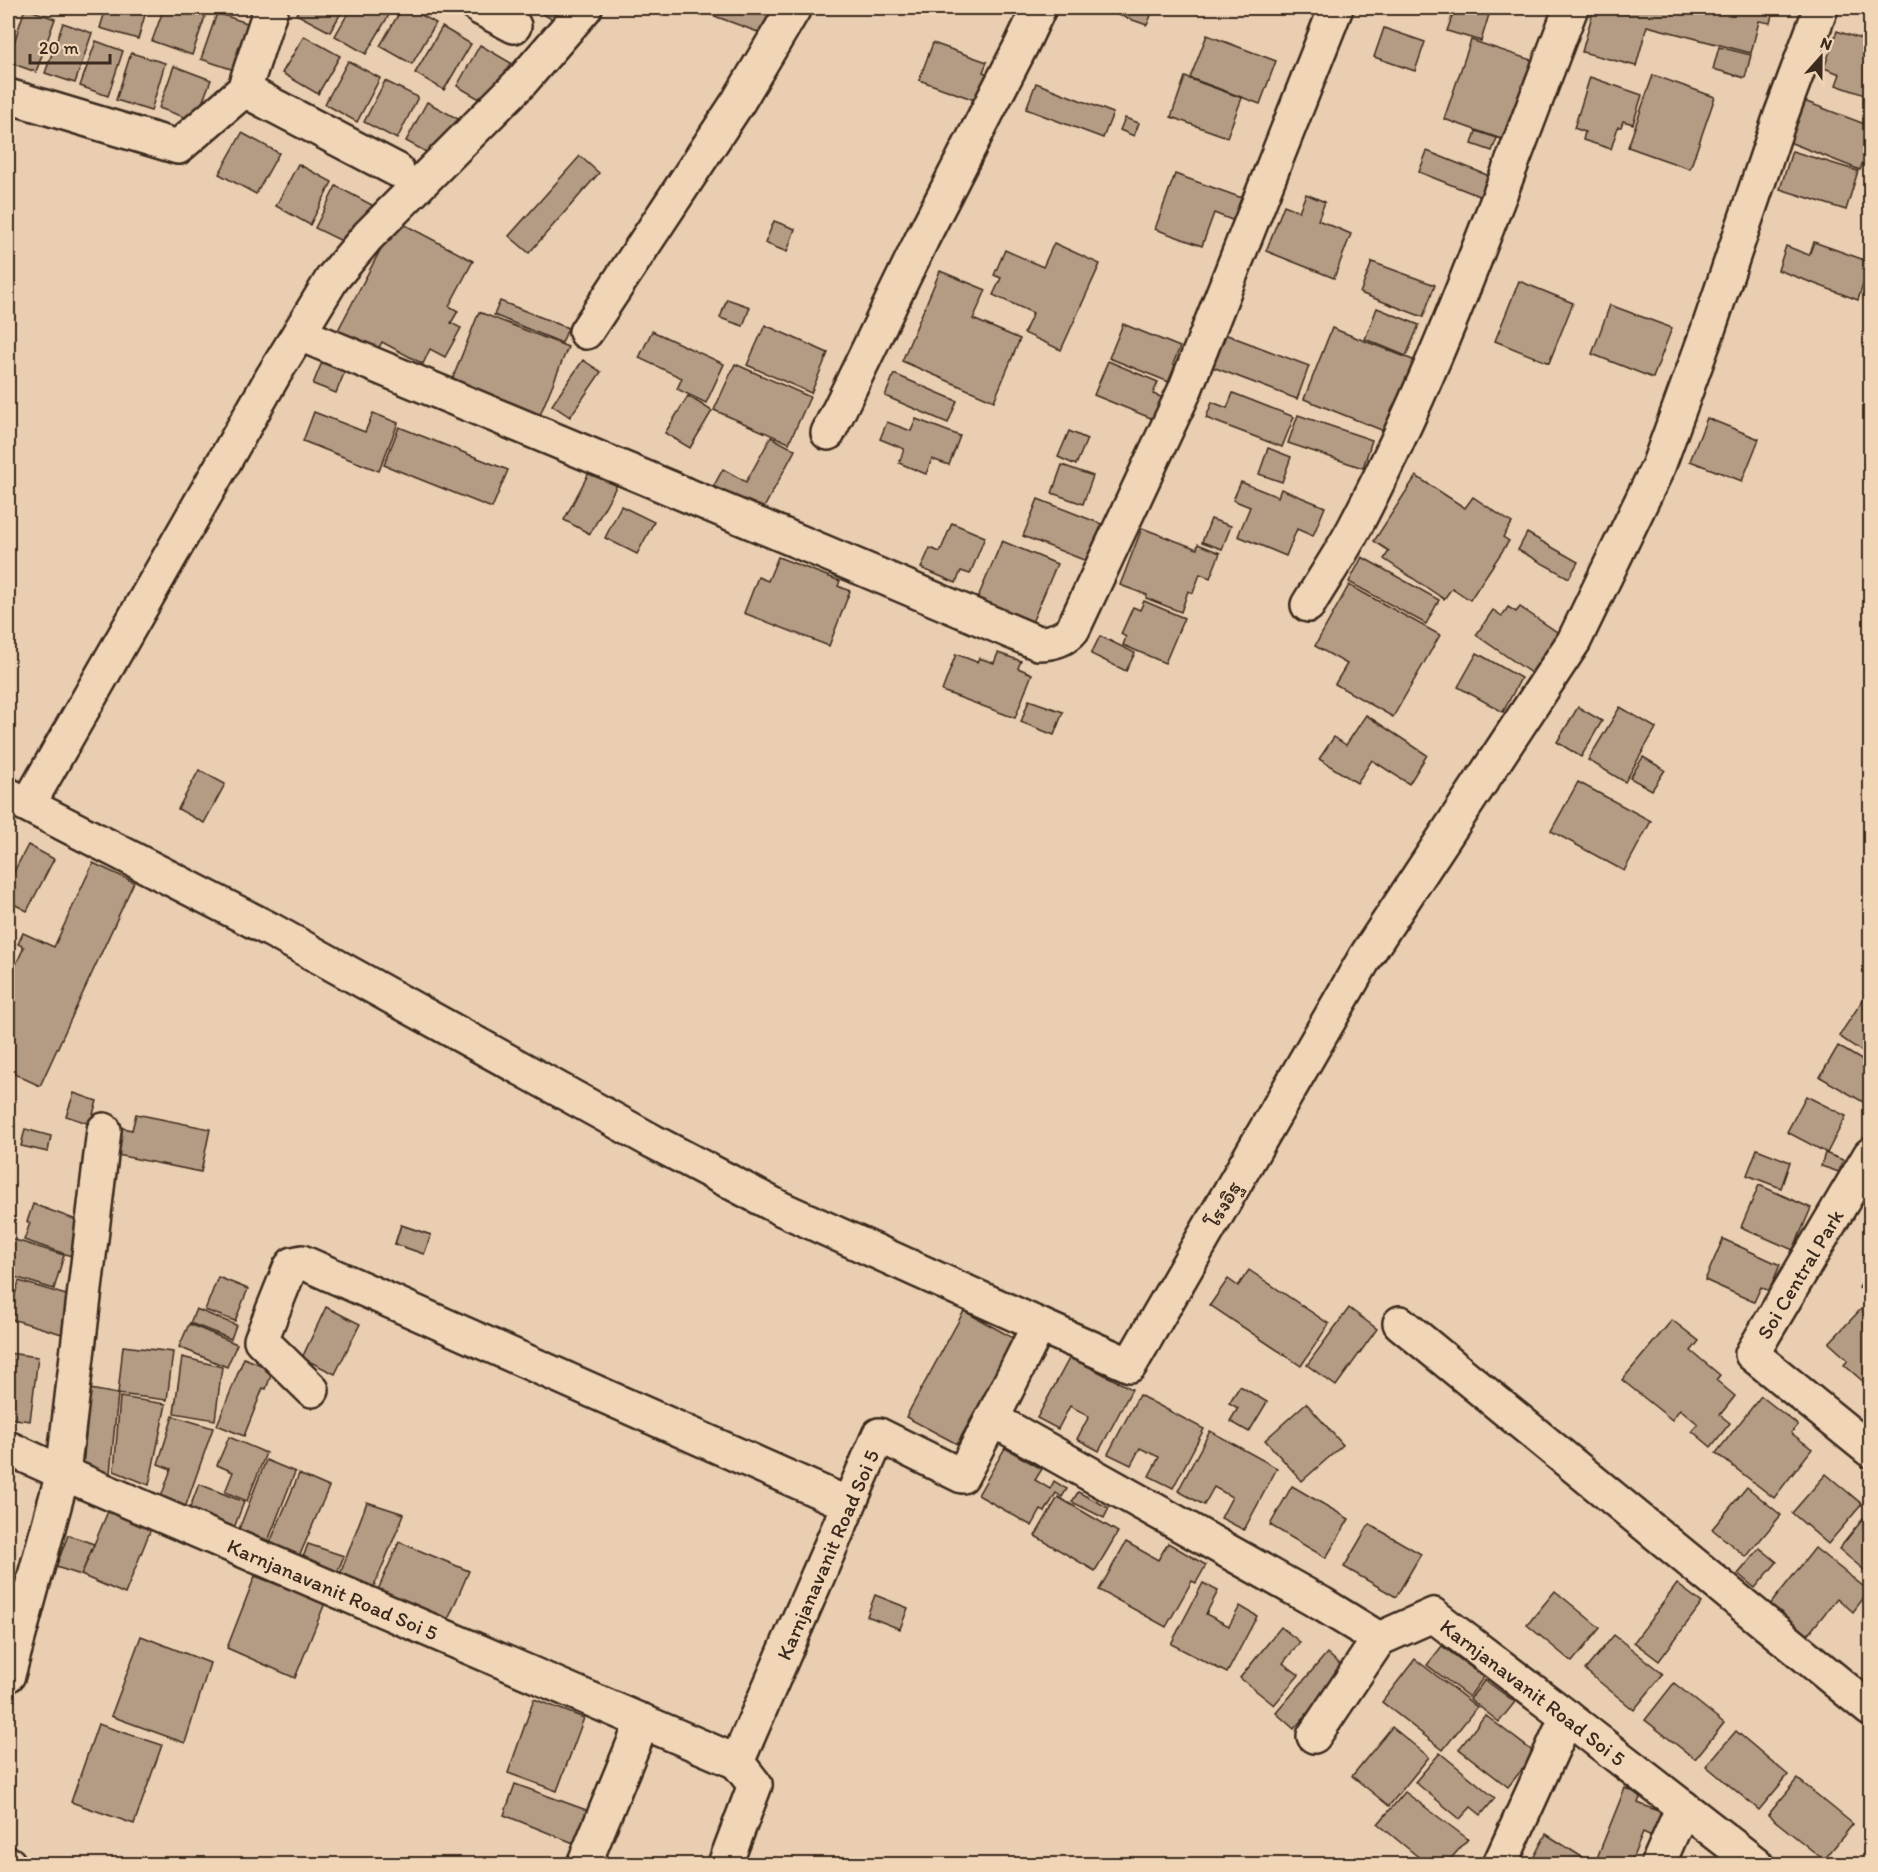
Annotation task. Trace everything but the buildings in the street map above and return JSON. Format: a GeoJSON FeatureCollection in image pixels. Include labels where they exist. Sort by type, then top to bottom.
{"type":"FeatureCollection","features":[{"type":"Feature","properties":{"kind":"street"},"geometry":{"type":"LineString","coordinates":[[8,96],[178,147],[244,90],[271,8]]}},
{"type":"Feature","properties":{"kind":"street"},"geometry":{"type":"LineString","coordinates":[[480,8],[514,26]]}},
{"type":"Feature","properties":{"kind":"street"},"geometry":{"type":"LineString","coordinates":[[585,8],[522,81],[368,236],[333,279],[18,800],[271,930],[652,1141],[782,1209],[1039,1325],[992,1419],[1322,1604],[1379,1639],[1314,1736]]}},
{"type":"Feature","properties":{"kind":"street"},"geometry":{"type":"LineString","coordinates":[[586,332],[738,102],[794,8]]}},
{"type":"Feature","properties":{"kind":"street"},"geometry":{"type":"LineString","coordinates":[[828,433],[1038,8]]}},
{"type":"Feature","properties":{"kind":"street"},"geometry":{"type":"LineString","coordinates":[[300,334],[826,552],[1038,643],[1050,643],[1068,636],[1073,629],[1184,392],[1336,8]]}},
{"type":"Feature","properties":{"kind":"street"},"geometry":{"type":"LineString","coordinates":[[1308,605],[1356,525],[1418,397],[1460,297],[1571,8]]}},
{"type":"Feature","properties":{"kind":"street","name":"โรงอิฐ"},"geometry":{"type":"LineString","coordinates":[[1039,1325],[1130,1365],[1366,956],[1574,641],[1653,477],[1707,333],[1780,118],[1821,8]]}},
{"type":"Feature","properties":{"kind":"street"},"geometry":{"type":"LineString","coordinates":[[244,90],[397,171]]}},
{"type":"Feature","properties":{"kind":"street"},"geometry":{"type":"LineString","coordinates":[[8,1675],[63,1473],[104,1130]]}},
{"type":"Feature","properties":{"kind":"street","name":"Soi Central Park"},"geometry":{"type":"LineString","coordinates":[[1870,1155],[1752,1354],[1870,1450]]}},
{"type":"Feature","properties":{"kind":"street"},"geometry":{"type":"LineString","coordinates":[[312,1390],[261,1340],[290,1268],[297,1263],[307,1264],[329,1273],[848,1504]]}},
{"type":"Feature","properties":{"kind":"street"},"geometry":{"type":"LineString","coordinates":[[1400,1323],[1870,1709]]}},
{"type":"Feature","properties":{"kind":"street","name":"Karnjanavanit Road Soi 5"},"geometry":{"type":"LineString","coordinates":[[8,1448],[737,1762],[879,1435],[962,1476],[992,1419]]}},
{"type":"Feature","properties":{"kind":"street","name":"Karnjanavanit Road Soi 5"},"geometry":{"type":"LineString","coordinates":[[1379,1639],[1433,1615],[1756,1864]]}},
{"type":"Feature","properties":{"kind":"street"},"geometry":{"type":"LineString","coordinates":[[1500,1864],[1567,1717]]}},
{"type":"Feature","properties":{"kind":"street"},"geometry":{"type":"LineString","coordinates":[[584,1864],[643,1721]]}},
{"type":"Feature","properties":{"kind":"street"},"geometry":{"type":"LineString","coordinates":[[725,1864],[755,1785],[737,1762]]}},
{"type":"Feature","properties":{"kind":"street"},"geometry":{"type":"LineString","coordinates":[[1658,1864],[1683,1807]]}}]}
